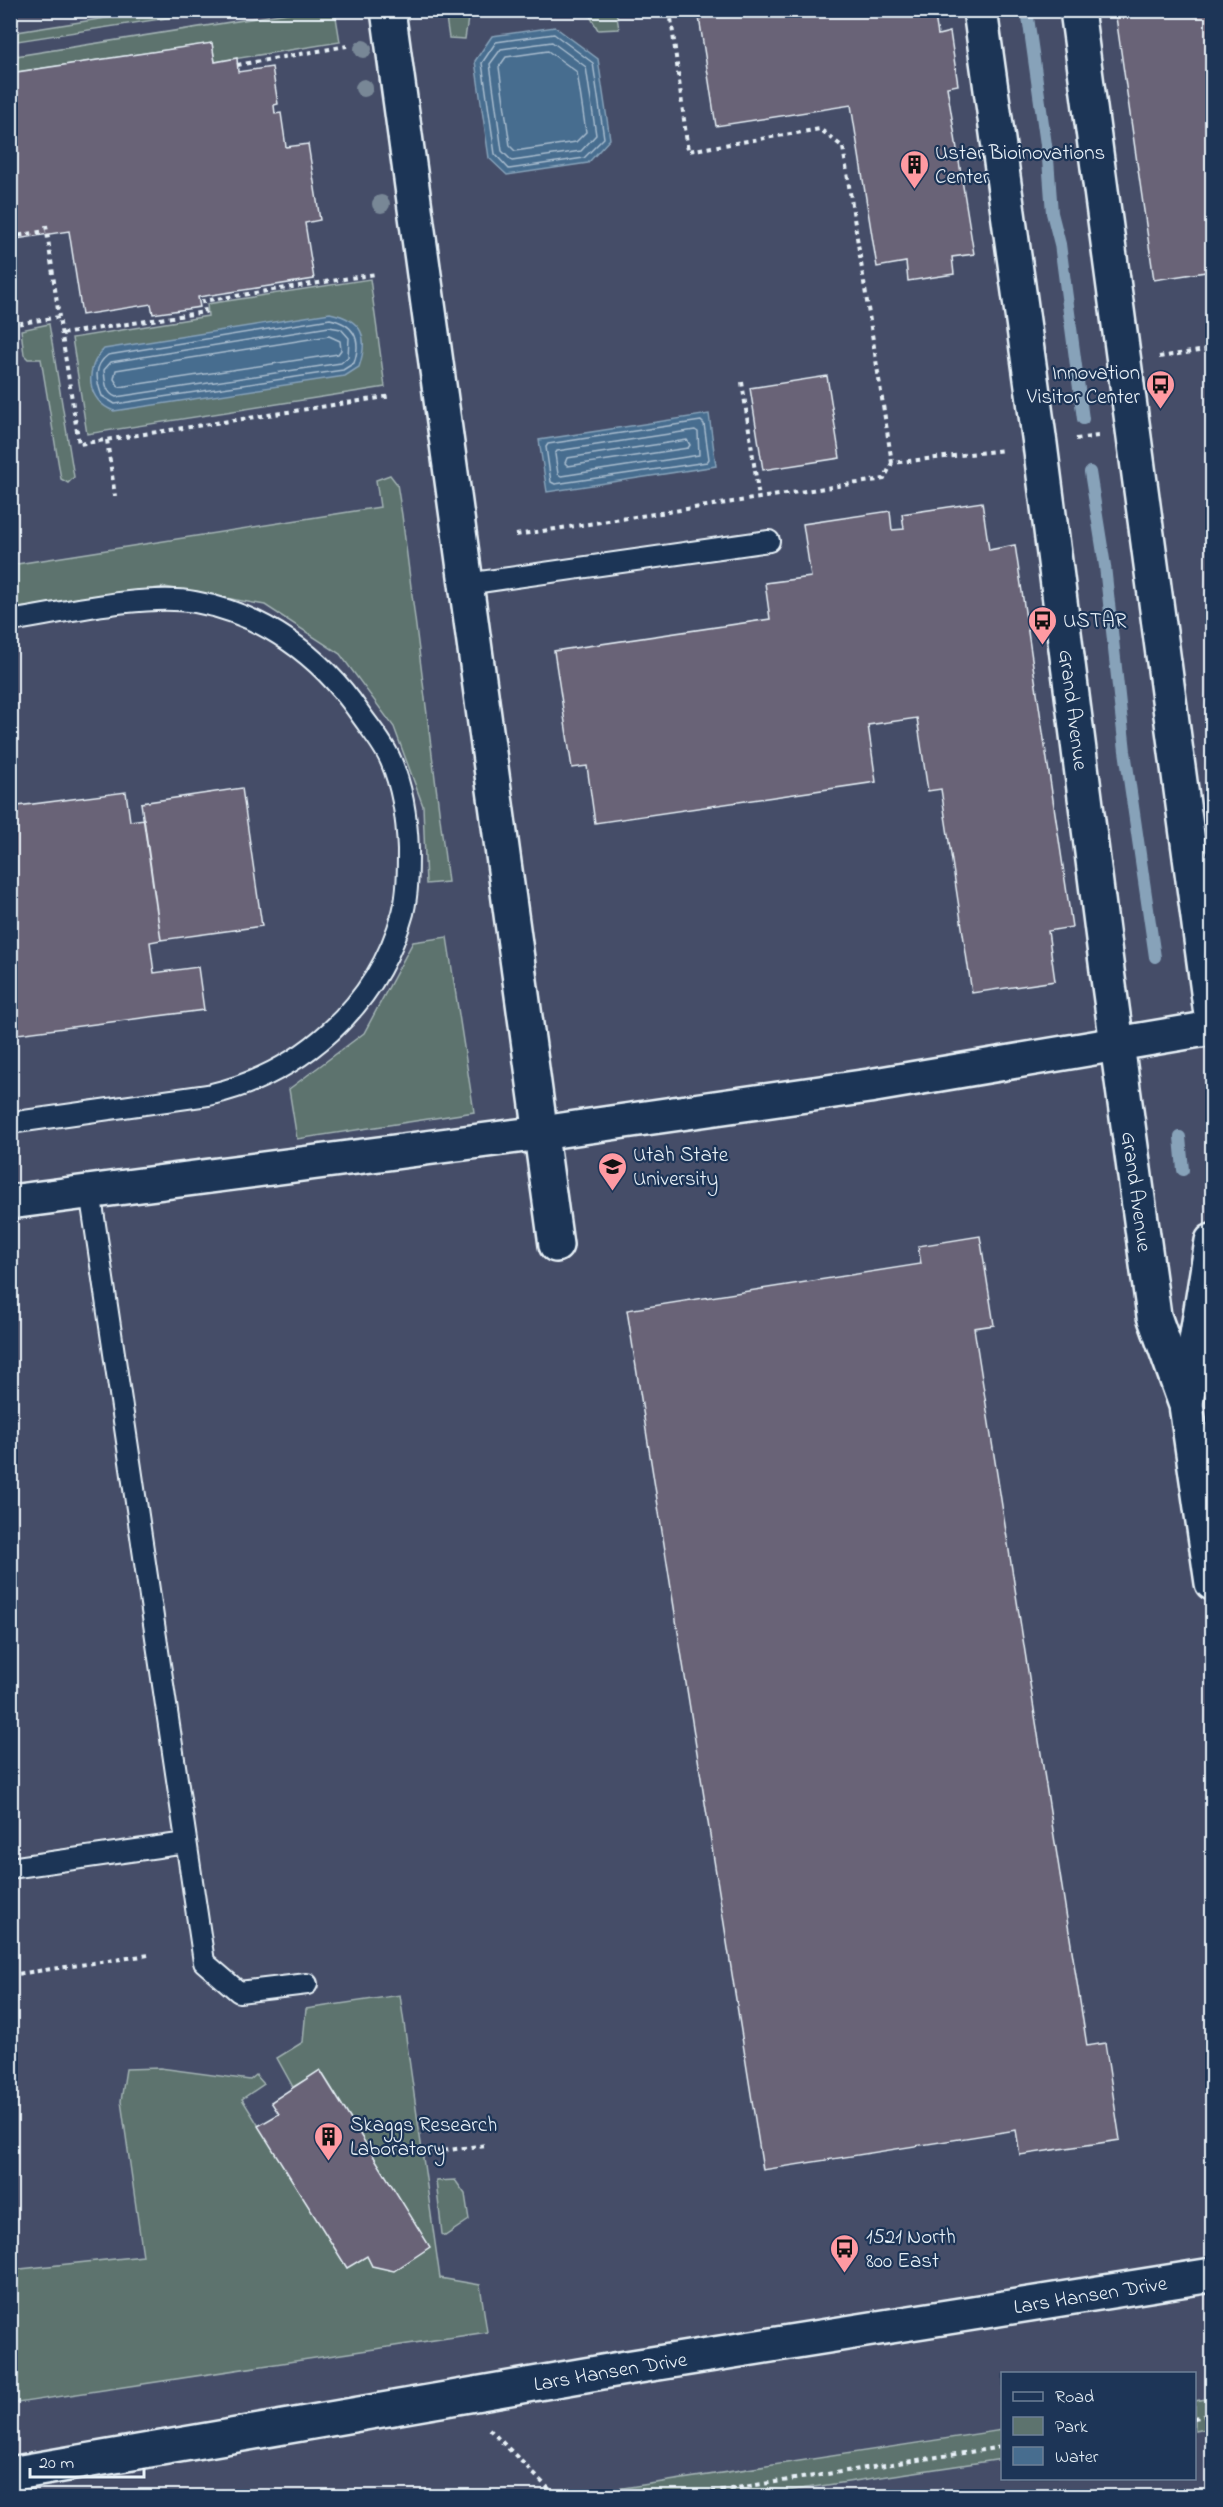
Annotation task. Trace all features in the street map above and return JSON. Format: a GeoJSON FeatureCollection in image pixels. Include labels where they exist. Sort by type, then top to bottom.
{"type":"FeatureCollection","features":[{"type":"Feature","properties":{"kind":"street"},"geometry":{"type":"LineString","coordinates":[[388,10],[556,1245]]}},
{"type":"Feature","properties":{"kind":"street","name":"Grand Avenue"},"geometry":{"type":"LineString","coordinates":[[980,10],[1040,444],[1154,1316],[1186,1405],[1212,1583]]}},
{"type":"Feature","properties":{"kind":"street"},"geometry":{"type":"LineString","coordinates":[[1077,10],[1212,1022]]}},
{"type":"Feature","properties":{"kind":"street"},"geometry":{"type":"LineString","coordinates":[[10,1202],[541,1133],[869,1086],[1212,1028]]}},
{"type":"Feature","properties":{"kind":"street","name":"Grand Avenue"},"geometry":{"type":"LineString","coordinates":[[1186,1405],[1212,1241]]}},
{"type":"Feature","properties":{"kind":"street","name":"Lars Hansen Drive"},"geometry":{"type":"LineString","coordinates":[[10,2474],[620,2369],[1212,2275]]}},
{"type":"Feature","properties":{"kind":"lane"},"geometry":{"type":"LineString","coordinates":[[466,584],[769,541]]}},
{"type":"Feature","properties":{"kind":"lane"},"geometry":{"type":"LineString","coordinates":[[10,621],[143,601],[193,602],[244,618],[293,643],[339,683],[391,761],[408,822],[408,877],[403,912],[393,940],[363,996],[319,1044],[289,1064],[243,1086],[208,1095],[10,1123]]}},
{"type":"Feature","properties":{"kind":"lane"},"geometry":{"type":"LineString","coordinates":[[90,1191],[204,1962],[239,1992],[307,1984]]}},
{"type":"Feature","properties":{"kind":"lane"},"geometry":{"type":"LineString","coordinates":[[10,1868],[186,1843]]}},
{"type":"Feature","properties":{"kind":"path"},"geometry":{"type":"LineString","coordinates":[[516,535],[884,479],[892,463],[843,147],[820,129],[688,151],[670,10]]}},
{"type":"Feature","properties":{"kind":"path"},"geometry":{"type":"LineString","coordinates":[[237,65],[347,46]]}},
{"type":"Feature","properties":{"kind":"path"},"geometry":{"type":"LineString","coordinates":[[46,225],[79,444],[392,396]]}},
{"type":"Feature","properties":{"kind":"path"},"geometry":{"type":"LineString","coordinates":[[10,237],[46,231]]}},
{"type":"Feature","properties":{"kind":"path"},"geometry":{"type":"LineString","coordinates":[[62,334],[205,312],[203,301],[376,274]]}},
{"type":"Feature","properties":{"kind":"path"},"geometry":{"type":"LineString","coordinates":[[10,325],[59,317]]}},
{"type":"Feature","properties":{"kind":"path"},"geometry":{"type":"LineString","coordinates":[[1155,358],[1212,350]]}},
{"type":"Feature","properties":{"kind":"path"},"geometry":{"type":"LineString","coordinates":[[742,382],[759,498]]}},
{"type":"Feature","properties":{"kind":"path"},"geometry":{"type":"LineString","coordinates":[[1073,440],[1102,435]]}},
{"type":"Feature","properties":{"kind":"path"},"geometry":{"type":"LineString","coordinates":[[107,440],[115,496]]}},
{"type":"Feature","properties":{"kind":"path"},"geometry":{"type":"LineString","coordinates":[[892,463],[1015,448]]}},
{"type":"Feature","properties":{"kind":"path"},"geometry":{"type":"LineString","coordinates":[[10,1975],[149,1955]]}},
{"type":"Feature","properties":{"kind":"path"},"geometry":{"type":"LineString","coordinates":[[426,2153],[486,2145]]}},
{"type":"Feature","properties":{"kind":"path"},"geometry":{"type":"LineString","coordinates":[[458,2397],[556,2496]]}},
{"type":"Feature","properties":{"kind":"path"},"geometry":{"type":"LineString","coordinates":[[1196,2418],[1212,2415]]}},
{"type":"Feature","properties":{"kind":"path"},"geometry":{"type":"LineString","coordinates":[[685,2496],[1001,2448]]}},
{"type":"Feature","properties":{"kind":"shaded area","name":"Utah State University"},"geometry":{"type":"Polygon","coordinates":[[[11,11],[1212,11],[1212,2496],[11,2496],[11,11]]]}},
{"type":"Feature","properties":{"kind":"green space"},"geometry":{"type":"Polygon","coordinates":[[[156,10],[212,11],[11,42],[11,33],[156,10]]]}},
{"type":"Feature","properties":{"kind":"green space"},"geometry":{"type":"Polygon","coordinates":[[[445,10],[516,11],[468,18],[465,39],[449,38],[445,10]]]}},
{"type":"Feature","properties":{"kind":"green space"},"geometry":{"type":"Polygon","coordinates":[[[300,11],[335,11],[340,42],[215,62],[212,43],[11,73],[10,57],[300,11]]]}},
{"type":"Feature","properties":{"kind":"green space"},"geometry":{"type":"Polygon","coordinates":[[[587,11],[616,11],[619,29],[598,30],[587,11]]]}},
{"type":"Feature","properties":{"kind":"green space"},"geometry":{"type":"Polygon","coordinates":[[[370,279],[385,387],[87,434],[72,338],[208,316],[207,304],[370,279]]]}},
{"type":"Feature","properties":{"kind":"green space"},"geometry":{"type":"Polygon","coordinates":[[[49,324],[74,477],[68,483],[61,479],[41,359],[28,359],[24,355],[21,330],[49,324]]]}},
{"type":"Feature","properties":{"kind":"green space"},"geometry":{"type":"Polygon","coordinates":[[[390,475],[397,484],[402,515],[448,882],[426,884],[423,806],[394,727],[340,654],[265,605],[165,587],[11,609],[11,565],[380,507],[376,480],[390,475]]]}},
{"type":"Feature","properties":{"kind":"green space"},"geometry":{"type":"Polygon","coordinates":[[[447,937],[474,1112],[297,1139],[289,1089],[364,1033],[413,942],[447,937]]]}},
{"type":"Feature","properties":{"kind":"green space"},"geometry":{"type":"Polygon","coordinates":[[[400,1995],[440,2278],[480,2285],[487,2332],[11,2404],[11,2270],[143,2256],[121,2101],[126,2069],[160,2068],[250,2080],[256,2075],[264,2084],[242,2099],[347,2268],[367,2256],[372,2266],[429,2247],[321,2071],[293,2087],[277,2058],[303,2042],[306,2009],[400,1995]]]}},
{"type":"Feature","properties":{"kind":"green space"},"geometry":{"type":"Polygon","coordinates":[[[455,2180],[465,2194],[469,2220],[445,2236],[442,2234],[436,2181],[455,2180]]]}},
{"type":"Feature","properties":{"kind":"green space"},"geometry":{"type":"Polygon","coordinates":[[[1212,2398],[1212,2428],[1196,2431],[1196,2401],[1212,2398]]]}},
{"type":"Feature","properties":{"kind":"green space"},"geometry":{"type":"Polygon","coordinates":[[[1001,2430],[1001,2459],[754,2496],[571,2496],[1001,2430]]]}},
{"type":"Feature","properties":{"kind":"water"},"geometry":{"type":"Polygon","coordinates":[[[555,27],[598,59],[610,139],[588,163],[507,175],[489,158],[475,61],[492,36],[555,27]]]}},
{"type":"Feature","properties":{"kind":"water"},"geometry":{"type":"Polygon","coordinates":[[[330,313],[350,320],[361,331],[363,339],[359,367],[345,376],[114,411],[98,400],[93,392],[91,374],[93,365],[104,349],[330,313]]]}},
{"type":"Feature","properties":{"kind":"water"},"geometry":{"type":"Polygon","coordinates":[[[709,414],[716,466],[547,492],[539,440],[709,414]]]}},
{"type":"Feature","properties":{"kind":"building","name":"Ustar Bioinovations Center"},"geometry":{"type":"Polygon","coordinates":[[[739,10],[934,10],[938,35],[950,32],[958,85],[947,87],[974,254],[952,257],[954,274],[908,281],[906,262],[877,267],[851,105],[716,126],[699,17],[739,10]]]}},
{"type":"Feature","properties":{"kind":"building"},"geometry":{"type":"Polygon","coordinates":[[[1115,10],[1212,10],[1212,271],[1154,280],[1115,10]]]}},
{"type":"Feature","properties":{"kind":"building"},"geometry":{"type":"Polygon","coordinates":[[[212,43],[215,62],[237,58],[238,72],[272,67],[278,104],[274,105],[275,114],[281,113],[286,147],[308,144],[320,220],[305,223],[314,279],[198,297],[200,307],[153,314],[151,304],[82,315],[69,231],[10,240],[10,73],[212,43]]]}},
{"type":"Feature","properties":{"kind":"building"},"geometry":{"type":"Polygon","coordinates":[[[827,376],[840,458],[763,470],[750,388],[827,376]]]}},
{"type":"Feature","properties":{"kind":"building"},"geometry":{"type":"Polygon","coordinates":[[[982,502],[989,550],[1015,545],[1072,927],[1048,931],[1055,981],[972,993],[941,789],[928,791],[917,718],[868,725],[876,782],[595,823],[587,766],[572,768],[554,651],[770,619],[765,583],[811,577],[803,524],[890,511],[892,530],[904,529],[902,514],[982,502]]]}},
{"type":"Feature","properties":{"kind":"building"},"geometry":{"type":"Polygon","coordinates":[[[242,788],[262,926],[161,940],[141,803],[242,788]]]}},
{"type":"Feature","properties":{"kind":"building"},"geometry":{"type":"Polygon","coordinates":[[[126,792],[130,821],[144,819],[161,940],[150,942],[154,973],[198,967],[204,1010],[10,1035],[10,807],[126,792]]]}},
{"type":"Feature","properties":{"kind":"building"},"geometry":{"type":"Polygon","coordinates":[[[980,1236],[994,1325],[974,1328],[1087,2046],[1105,2043],[1120,2140],[1020,2155],[1016,2130],[763,2170],[627,1310],[921,1264],[918,1246],[980,1236]]]}},
{"type":"Feature","properties":{"kind":"building","name":"Skaggs Research Laboratory"},"geometry":{"type":"Polygon","coordinates":[[[320,2070],[430,2247],[394,2271],[372,2266],[367,2256],[347,2268],[258,2126],[279,2114],[271,2102],[320,2070]]]}},
{"type":"Feature","properties":{"kind":"waterway"},"geometry":{"type":"LineString","coordinates":[[1027,10],[1048,159],[1052,213],[1060,244],[1083,419]]}},
{"type":"Feature","properties":{"kind":"waterway"},"geometry":{"type":"LineString","coordinates":[[1090,472],[1105,566],[1125,751],[1155,957]]}},
{"type":"Feature","properties":{"kind":"waterway"},"geometry":{"type":"LineString","coordinates":[[1180,1137],[1183,1170]]}},
{"type":"Feature","properties":{"kind":"place","name":"Ustar Bioinovations Center"},"geometry":{"type":"Point","coordinates":[914,190]}},
{"type":"Feature","properties":{"kind":"place","name":"Innovation Visitor Center"},"geometry":{"type":"Point","coordinates":[1161,410]}},
{"type":"Feature","properties":{"kind":"place","name":"USTAR"},"geometry":{"type":"Point","coordinates":[1042,646]}},
{"type":"Feature","properties":{"kind":"place","name":"Utah State University"},"geometry":{"type":"Point","coordinates":[612,1192]}},
{"type":"Feature","properties":{"kind":"place","name":"Skaggs Research Laboratory"},"geometry":{"type":"Point","coordinates":[329,2162]}},
{"type":"Feature","properties":{"kind":"place","name":"1521 North 800 East"},"geometry":{"type":"Point","coordinates":[845,2274]}}]}
